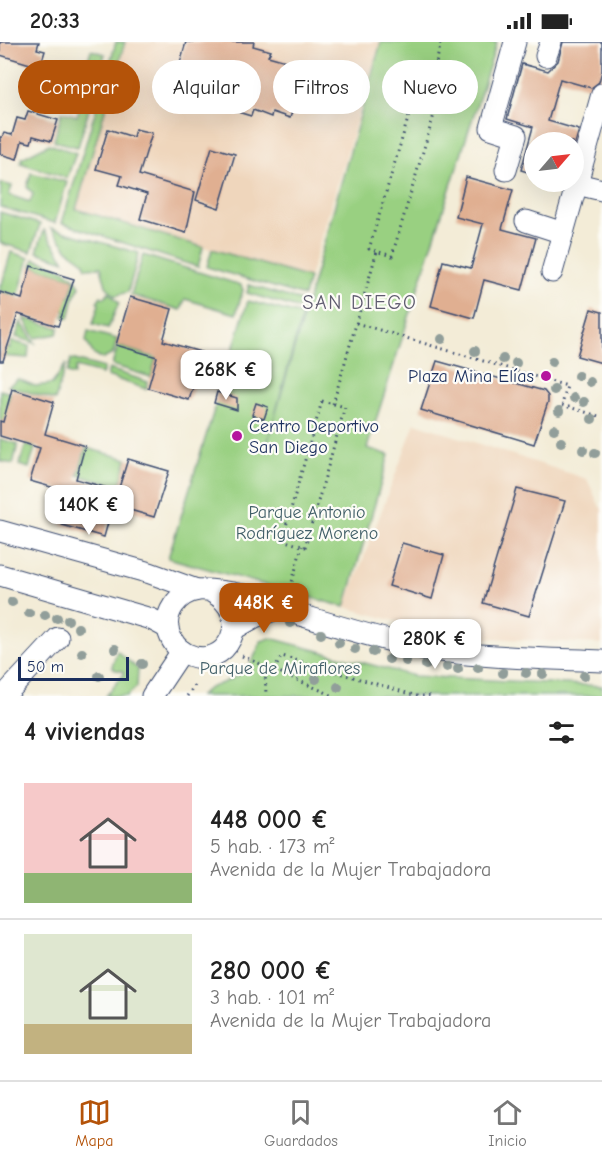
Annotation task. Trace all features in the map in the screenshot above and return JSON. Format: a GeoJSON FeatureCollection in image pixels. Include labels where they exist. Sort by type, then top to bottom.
{"type":"FeatureCollection","features":[{"type":"Feature","properties":{"kind":"street"},"geometry":{"type":"LineString","coordinates":[[506,170],[516,136],[491,128],[515,42]]}},
{"type":"Feature","properties":{"kind":"street"},"geometry":{"type":"LineString","coordinates":[[584,159],[602,94]]}},
{"type":"Feature","properties":{"kind":"street"},"geometry":{"type":"LineString","coordinates":[[584,186],[602,190]]}},
{"type":"Feature","properties":{"kind":"street"},"geometry":{"type":"LineString","coordinates":[[552,272],[575,192]]}},
{"type":"Feature","properties":{"kind":"street"},"geometry":{"type":"LineString","coordinates":[[526,221],[563,233]]}},
{"type":"Feature","properties":{"kind":"street"},"geometry":{"type":"LineString","coordinates":[[0,531],[150,573],[205,591],[225,600],[233,614],[234,629],[228,644],[211,656],[196,657],[182,651],[173,641],[168,628],[169,615],[175,603],[184,594],[205,591],[284,601],[423,649],[485,656],[602,661]]}},
{"type":"Feature","properties":{"kind":"street"},"geometry":{"type":"LineString","coordinates":[[0,575],[144,616],[168,628]]}},
{"type":"Feature","properties":{"kind":"street"},"geometry":{"type":"LineString","coordinates":[[234,629],[284,601]]}},
{"type":"Feature","properties":{"kind":"street"},"geometry":{"type":"LineString","coordinates":[[4,696],[58,638]]}},
{"type":"Feature","properties":{"kind":"street"},"geometry":{"type":"LineString","coordinates":[[152,696],[182,651]]}},
{"type":"Feature","properties":{"kind":"path"},"geometry":{"type":"LineString","coordinates":[[437,60],[441,42]]}},
{"type":"Feature","properties":{"kind":"path"},"geometry":{"type":"LineString","coordinates":[[409,114],[369,249],[392,256],[434,114]]}},
{"type":"Feature","properties":{"kind":"path"},"geometry":{"type":"LineString","coordinates":[[333,404],[377,251]]}},
{"type":"Feature","properties":{"kind":"path"},"geometry":{"type":"LineString","coordinates":[[356,323],[567,386],[562,405],[602,417]]}},
{"type":"Feature","properties":{"kind":"path"},"geometry":{"type":"LineString","coordinates":[[322,400],[333,404],[345,407],[305,547],[282,540],[322,400]]}},
{"type":"Feature","properties":{"kind":"path"},"geometry":{"type":"LineString","coordinates":[[284,601],[302,546]]}},
{"type":"Feature","properties":{"kind":"path"},"geometry":{"type":"LineString","coordinates":[[242,656],[334,696]]}},
{"type":"Feature","properties":{"kind":"path"},"geometry":{"type":"LineString","coordinates":[[274,670],[282,656],[417,696],[430,696]]}},
{"type":"Feature","properties":{"kind":"path"},"geometry":{"type":"LineString","coordinates":[[265,666],[266,696]]}},
{"type":"Feature","properties":{"kind":"path"},"geometry":{"type":"LineString","coordinates":[[187,696],[195,685]]}},
{"type":"Feature","properties":{"kind":"shaded area"},"geometry":{"type":"Polygon","coordinates":[[[126,42],[380,42],[370,75],[370,60],[273,60],[273,114],[358,114],[309,278],[75,209],[104,114],[140,114],[140,60],[121,60],[126,42]]]}},
{"type":"Feature","properties":{"kind":"shaded area"},"geometry":{"type":"Polygon","coordinates":[[[415,423],[587,479],[602,508],[602,644],[448,636],[345,607],[415,423]]]}},
{"type":"Feature","properties":{"kind":"green space"},"geometry":{"type":"Polygon","coordinates":[[[116,42],[125,42],[120,60],[111,60],[116,42]]]}},
{"type":"Feature","properties":{"kind":"green space","name":"Parque Antonio Rodríguez Moreno"},"geometry":{"type":"Polygon","coordinates":[[[381,42],[497,42],[478,101],[478,60],[382,60],[382,114],[474,114],[367,448],[389,455],[345,607],[168,558],[248,301],[302,315],[266,448],[361,114],[370,114],[370,81],[381,42]]]}},
{"type":"Feature","properties":{"kind":"green space"},"geometry":{"type":"Polygon","coordinates":[[[91,50],[105,54],[103,60],[88,60],[91,50]]]}},
{"type":"Feature","properties":{"kind":"green space"},"geometry":{"type":"Polygon","coordinates":[[[61,114],[77,116],[78,114],[88,114],[78,147],[54,141],[61,114]]]}},
{"type":"Feature","properties":{"kind":"green space"},"geometry":{"type":"Polygon","coordinates":[[[95,114],[104,114],[76,209],[203,247],[198,267],[62,223],[95,114]]]}},
{"type":"Feature","properties":{"kind":"green space"},"geometry":{"type":"Polygon","coordinates":[[[49,144],[76,153],[67,178],[21,163],[22,158],[49,144]]]}},
{"type":"Feature","properties":{"kind":"green space"},"geometry":{"type":"Polygon","coordinates":[[[31,173],[67,182],[55,223],[0,207],[1,183],[12,186],[9,195],[30,202],[33,194],[27,187],[31,173]]]}},
{"type":"Feature","properties":{"kind":"green space"},"geometry":{"type":"Polygon","coordinates":[[[0,212],[40,224],[31,252],[0,243],[0,212]]]}},
{"type":"Feature","properties":{"kind":"green space"},"geometry":{"type":"Polygon","coordinates":[[[51,228],[139,253],[128,292],[115,296],[106,286],[101,267],[86,268],[83,261],[69,251],[51,228]]]}},
{"type":"Feature","properties":{"kind":"green space"},"geometry":{"type":"Polygon","coordinates":[[[44,230],[65,261],[37,252],[44,230]]]}},
{"type":"Feature","properties":{"kind":"green space"},"geometry":{"type":"Polygon","coordinates":[[[212,249],[309,278],[304,296],[207,267],[212,249]]]}},
{"type":"Feature","properties":{"kind":"green space"},"geometry":{"type":"Polygon","coordinates":[[[11,252],[29,258],[18,296],[0,291],[0,284],[2,284],[11,252]]]}},
{"type":"Feature","properties":{"kind":"green space"},"geometry":{"type":"Polygon","coordinates":[[[143,255],[241,285],[243,290],[236,314],[185,299],[181,310],[131,295],[143,255]]]}},
{"type":"Feature","properties":{"kind":"green space"},"geometry":{"type":"Polygon","coordinates":[[[34,259],[66,271],[72,275],[80,286],[74,297],[69,318],[64,317],[65,311],[55,308],[59,295],[70,297],[74,279],[32,266],[34,259]]]}},
{"type":"Feature","properties":{"kind":"green space"},"geometry":{"type":"Polygon","coordinates":[[[249,285],[305,302],[303,310],[247,293],[249,285]]]}},
{"type":"Feature","properties":{"kind":"green space"},"geometry":{"type":"Polygon","coordinates":[[[109,292],[119,303],[108,328],[93,324],[99,304],[97,302],[101,296],[104,298],[109,292]]]}},
{"type":"Feature","properties":{"kind":"green space"},"geometry":{"type":"Polygon","coordinates":[[[24,318],[59,328],[57,334],[35,338],[24,318]]]}},
{"type":"Feature","properties":{"kind":"green space"},"geometry":{"type":"Polygon","coordinates":[[[21,322],[35,343],[16,337],[21,322]]]}},
{"type":"Feature","properties":{"kind":"green space"},"geometry":{"type":"Polygon","coordinates":[[[88,331],[117,339],[113,354],[103,359],[94,355],[86,341],[88,331]]]}},
{"type":"Feature","properties":{"kind":"green space"},"geometry":{"type":"Polygon","coordinates":[[[12,341],[29,346],[28,358],[0,356],[0,345],[10,348],[12,341]]]}},
{"type":"Feature","properties":{"kind":"green space"},"geometry":{"type":"Polygon","coordinates":[[[118,346],[156,358],[151,377],[112,365],[118,346]]]}},
{"type":"Feature","properties":{"kind":"green space"},"geometry":{"type":"Polygon","coordinates":[[[71,359],[104,368],[102,374],[76,367],[74,375],[67,373],[71,359]]]}},
{"type":"Feature","properties":{"kind":"green space"},"geometry":{"type":"Polygon","coordinates":[[[66,364],[55,400],[8,386],[18,379],[35,386],[52,384],[66,364]]]}},
{"type":"Feature","properties":{"kind":"green space"},"geometry":{"type":"Polygon","coordinates":[[[109,369],[148,382],[146,389],[107,376],[109,369]]]}},
{"type":"Feature","properties":{"kind":"green space"},"geometry":{"type":"Polygon","coordinates":[[[0,390],[11,393],[7,405],[10,406],[6,422],[0,420],[0,390]]]}},
{"type":"Feature","properties":{"kind":"green space"},"geometry":{"type":"Polygon","coordinates":[[[0,439],[18,444],[13,464],[0,461],[0,439]]]}},
{"type":"Feature","properties":{"kind":"green space"},"geometry":{"type":"Polygon","coordinates":[[[26,445],[35,448],[29,468],[19,465],[26,445]]]}},
{"type":"Feature","properties":{"kind":"green space"},"geometry":{"type":"Polygon","coordinates":[[[86,448],[127,459],[119,487],[78,475],[86,448]]]}},
{"type":"Feature","properties":{"kind":"green space","name":"Parque de Miraflores"},"geometry":{"type":"Polygon","coordinates":[[[270,638],[414,676],[602,686],[602,696],[200,696],[209,688],[242,673],[251,663],[261,641],[270,638]]]}},
{"type":"Feature","properties":{"kind":"green space"},"geometry":{"type":"Polygon","coordinates":[[[117,651],[138,669],[137,687],[127,696],[106,696],[123,675],[123,671],[116,670],[112,666],[117,651]]]}},
{"type":"Feature","properties":{"kind":"building"},"geometry":{"type":"Polygon","coordinates":[[[0,42],[39,42],[37,49],[45,51],[42,60],[18,60],[0,55],[0,42]]]}},
{"type":"Feature","properties":{"kind":"building"},"geometry":{"type":"Polygon","coordinates":[[[186,42],[254,42],[253,46],[271,51],[268,56],[282,60],[273,60],[273,112],[271,117],[261,113],[261,60],[181,60],[186,42]]]}},
{"type":"Feature","properties":{"kind":"building"},"geometry":{"type":"Polygon","coordinates":[[[563,42],[602,42],[602,71],[599,82],[591,88],[560,79],[548,121],[579,130],[578,132],[532,132],[533,127],[507,119],[522,64],[548,71],[558,61],[563,42]]]}},
{"type":"Feature","properties":{"kind":"building"},"geometry":{"type":"Polygon","coordinates":[[[27,114],[38,114],[58,120],[51,141],[33,136],[31,143],[22,141],[17,159],[0,154],[0,137],[4,133],[12,135],[17,118],[25,120],[27,114]]]}},
{"type":"Feature","properties":{"kind":"building"},"geometry":{"type":"Polygon","coordinates":[[[278,114],[291,114],[290,118],[278,114]]]}},
{"type":"Feature","properties":{"kind":"building"},"geometry":{"type":"Polygon","coordinates":[[[108,129],[133,137],[135,129],[152,133],[139,175],[195,192],[186,233],[140,219],[147,194],[119,185],[122,176],[96,169],[108,129]]]}},
{"type":"Feature","properties":{"kind":"building"},"geometry":{"type":"Polygon","coordinates":[[[212,147],[235,154],[219,208],[196,200],[212,147]]]}},
{"type":"Feature","properties":{"kind":"building"},"geometry":{"type":"Polygon","coordinates":[[[466,177],[513,190],[502,229],[536,238],[522,290],[484,280],[474,318],[431,306],[443,261],[471,268],[483,224],[456,217],[466,177]]]}},
{"type":"Feature","properties":{"kind":"building"},"geometry":{"type":"Polygon","coordinates":[[[31,266],[74,279],[69,295],[58,326],[18,314],[3,361],[0,361],[0,292],[22,299],[31,266]]]}},
{"type":"Feature","properties":{"kind":"building"},"geometry":{"type":"Polygon","coordinates":[[[130,297],[172,309],[163,341],[204,353],[189,400],[148,388],[157,357],[116,345],[130,297]]]}},
{"type":"Feature","properties":{"kind":"building"},"geometry":{"type":"Polygon","coordinates":[[[591,309],[602,312],[602,363],[577,356],[591,309]]]}},
{"type":"Feature","properties":{"kind":"building"},"geometry":{"type":"Polygon","coordinates":[[[437,361],[544,391],[548,396],[548,402],[534,444],[421,410],[437,361]]]}},
{"type":"Feature","properties":{"kind":"building"},"geometry":{"type":"Polygon","coordinates":[[[12,389],[54,402],[45,434],[85,446],[76,479],[118,491],[128,459],[169,471],[154,517],[113,505],[104,537],[62,525],[72,493],[30,481],[40,448],[0,436],[0,421],[3,422],[12,389]]]}},
{"type":"Feature","properties":{"kind":"building"},"geometry":{"type":"Polygon","coordinates":[[[217,392],[237,398],[237,410],[214,403],[217,392]]]}},
{"type":"Feature","properties":{"kind":"building"},"geometry":{"type":"Polygon","coordinates":[[[256,403],[268,407],[264,419],[252,415],[256,403]]]}},
{"type":"Feature","properties":{"kind":"building"},"geometry":{"type":"Polygon","coordinates":[[[517,489],[565,501],[529,616],[483,603],[517,489]]]}},
{"type":"Feature","properties":{"kind":"building"},"geometry":{"type":"Polygon","coordinates":[[[402,543],[444,555],[432,599],[389,586],[402,543]]]}},
{"type":"Feature","properties":{"kind":"place","name":"Plaza Mina Elías"},"geometry":{"type":"Point","coordinates":[546,376]}},
{"type":"Feature","properties":{"kind":"place","name":"Centro Deportivo San Diego"},"geometry":{"type":"Point","coordinates":[237,436]}},
{"type":"Feature","properties":{"kind":"district","name":"SAN DIEGO"},"geometry":{"type":"Point","coordinates":[360,302]}}]}
